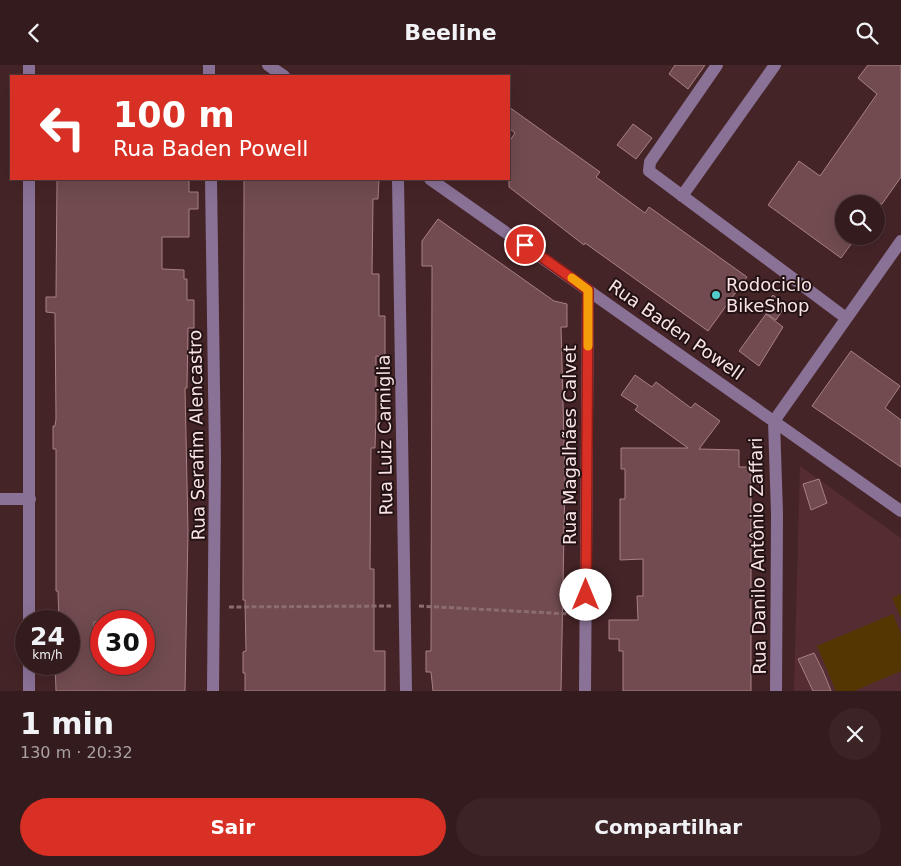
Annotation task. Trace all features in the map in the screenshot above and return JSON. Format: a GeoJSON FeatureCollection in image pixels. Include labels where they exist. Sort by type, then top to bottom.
{"type":"FeatureCollection","features":[{"type":"Feature","properties":{"kind":"street"},"geometry":{"type":"LineString","coordinates":[[268,65],[283,75]]}},
{"type":"Feature","properties":{"kind":"street"},"geometry":{"type":"LineString","coordinates":[[717,65],[648,166],[652,175],[846,318]]}},
{"type":"Feature","properties":{"kind":"street"},"geometry":{"type":"LineString","coordinates":[[682,197],[775,65]]}},
{"type":"Feature","properties":{"kind":"street"},"geometry":{"type":"LineString","coordinates":[[29,180],[29,610]]}},
{"type":"Feature","properties":{"kind":"street","name":"Rua Serafim Alencastro"},"geometry":{"type":"LineString","coordinates":[[211,180],[215,457],[213,691]]}},
{"type":"Feature","properties":{"kind":"street","name":"Rua Luiz Carniglia"},"geometry":{"type":"LineString","coordinates":[[398,180],[406,691]]}},
{"type":"Feature","properties":{"kind":"street","name":"Rua Baden Powell"},"geometry":{"type":"LineString","coordinates":[[431,180],[901,511]]}},
{"type":"Feature","properties":{"kind":"street"},"geometry":{"type":"LineString","coordinates":[[774,421],[901,241]]}},
{"type":"Feature","properties":{"kind":"street","name":"Rua Magalhães Calvet"},"geometry":{"type":"LineString","coordinates":[[585,691],[588,290]]}},
{"type":"Feature","properties":{"kind":"street","name":"Rua Danilo Antônio Zaffari"},"geometry":{"type":"LineString","coordinates":[[774,421],[777,514],[776,691]]}},
{"type":"Feature","properties":{"kind":"street"},"geometry":{"type":"LineString","coordinates":[[0,499],[30,499]]}},
{"type":"Feature","properties":{"kind":"street"},"geometry":{"type":"LineString","coordinates":[[29,675],[29,691]]}},
{"type":"Feature","properties":{"kind":"shaded area"},"geometry":{"type":"Polygon","coordinates":[[[800,466],[901,538],[901,691],[794,691],[800,466]]]}},
{"type":"Feature","properties":{"kind":"shaded area"},"geometry":{"type":"Polygon","coordinates":[[[901,594],[901,618],[892,598],[901,594]]]}},
{"type":"Feature","properties":{"kind":"shaded area"},"geometry":{"type":"Polygon","coordinates":[[[893,614],[901,635],[901,671],[854,691],[836,691],[817,646],[893,614]]]}},
{"type":"Feature","properties":{"kind":"building"},"geometry":{"type":"Polygon","coordinates":[[[675,65],[705,65],[688,89],[669,74],[675,65]]]}},
{"type":"Feature","properties":{"kind":"building"},"geometry":{"type":"Polygon","coordinates":[[[868,65],[901,65],[901,177],[885,200],[885,195],[835,195],[835,245],[850,245],[841,258],[768,205],[799,161],[820,176],[877,94],[858,78],[868,65]]]}},
{"type":"Feature","properties":{"kind":"building"},"geometry":{"type":"Polygon","coordinates":[[[510,108],[600,172],[596,177],[645,213],[649,207],[747,277],[708,331],[585,243],[584,245],[509,187],[510,140],[515,133],[510,129],[510,108]]]}},
{"type":"Feature","properties":{"kind":"building"},"geometry":{"type":"Polygon","coordinates":[[[633,124],[652,138],[636,159],[617,145],[633,124]]]}},
{"type":"Feature","properties":{"kind":"building"},"geometry":{"type":"Polygon","coordinates":[[[57,180],[189,180],[189,192],[198,192],[198,209],[189,209],[189,237],[162,237],[162,269],[184,270],[184,279],[187,279],[187,300],[194,300],[194,328],[188,328],[187,388],[185,388],[188,531],[185,691],[56,691],[55,675],[80,675],[80,610],[59,610],[58,591],[56,591],[56,449],[53,449],[53,426],[55,426],[56,419],[55,313],[46,312],[46,297],[56,297],[57,180]]]}},
{"type":"Feature","properties":{"kind":"building"},"geometry":{"type":"Polygon","coordinates":[[[244,180],[379,180],[378,199],[373,199],[372,274],[379,274],[379,316],[385,316],[385,357],[376,356],[375,448],[371,448],[370,569],[374,569],[374,651],[385,651],[385,691],[245,691],[243,652],[246,651],[245,600],[243,600],[244,180]]]}},
{"type":"Feature","properties":{"kind":"building"},"geometry":{"type":"Polygon","coordinates":[[[438,219],[554,301],[567,304],[567,327],[561,327],[565,479],[561,691],[433,691],[431,672],[426,672],[426,651],[431,651],[432,266],[422,266],[422,241],[438,219]]]}},
{"type":"Feature","properties":{"kind":"building"},"geometry":{"type":"Polygon","coordinates":[[[773,295],[786,305],[776,320],[761,310],[773,295]]]}},
{"type":"Feature","properties":{"kind":"building"},"geometry":{"type":"Polygon","coordinates":[[[766,314],[783,327],[759,366],[739,351],[766,314]]]}},
{"type":"Feature","properties":{"kind":"building"},"geometry":{"type":"Polygon","coordinates":[[[851,351],[900,386],[885,408],[901,420],[901,467],[812,406],[851,351]]]}},
{"type":"Feature","properties":{"kind":"building"},"geometry":{"type":"Polygon","coordinates":[[[635,375],[652,387],[656,382],[691,408],[695,403],[720,421],[699,449],[739,450],[739,467],[751,467],[751,691],[623,691],[623,651],[619,651],[619,639],[609,639],[609,620],[638,620],[637,596],[643,596],[643,559],[620,560],[620,499],[625,499],[625,469],[621,469],[621,448],[688,448],[635,410],[638,406],[621,395],[635,375]]]}},
{"type":"Feature","properties":{"kind":"building"},"geometry":{"type":"Polygon","coordinates":[[[819,479],[827,503],[811,510],[803,484],[819,479]]]}},
{"type":"Feature","properties":{"kind":"building"},"geometry":{"type":"Polygon","coordinates":[[[814,653],[831,691],[813,691],[798,659],[814,653]]]}},
{"type":"Feature","properties":{"kind":"slow traffic"},"geometry":{"type":"LineString","coordinates":[[572,278],[588,290],[588,346]]}},
{"type":"Feature","properties":{"kind":"place","name":"Rodociclo BikeShop"},"geometry":{"type":"Point","coordinates":[716,295]}},
{"type":"Feature","properties":{"kind":"route"},"geometry":{"type":"LineString","coordinates":[[525,245],[588,290],[586,595]]}}]}
